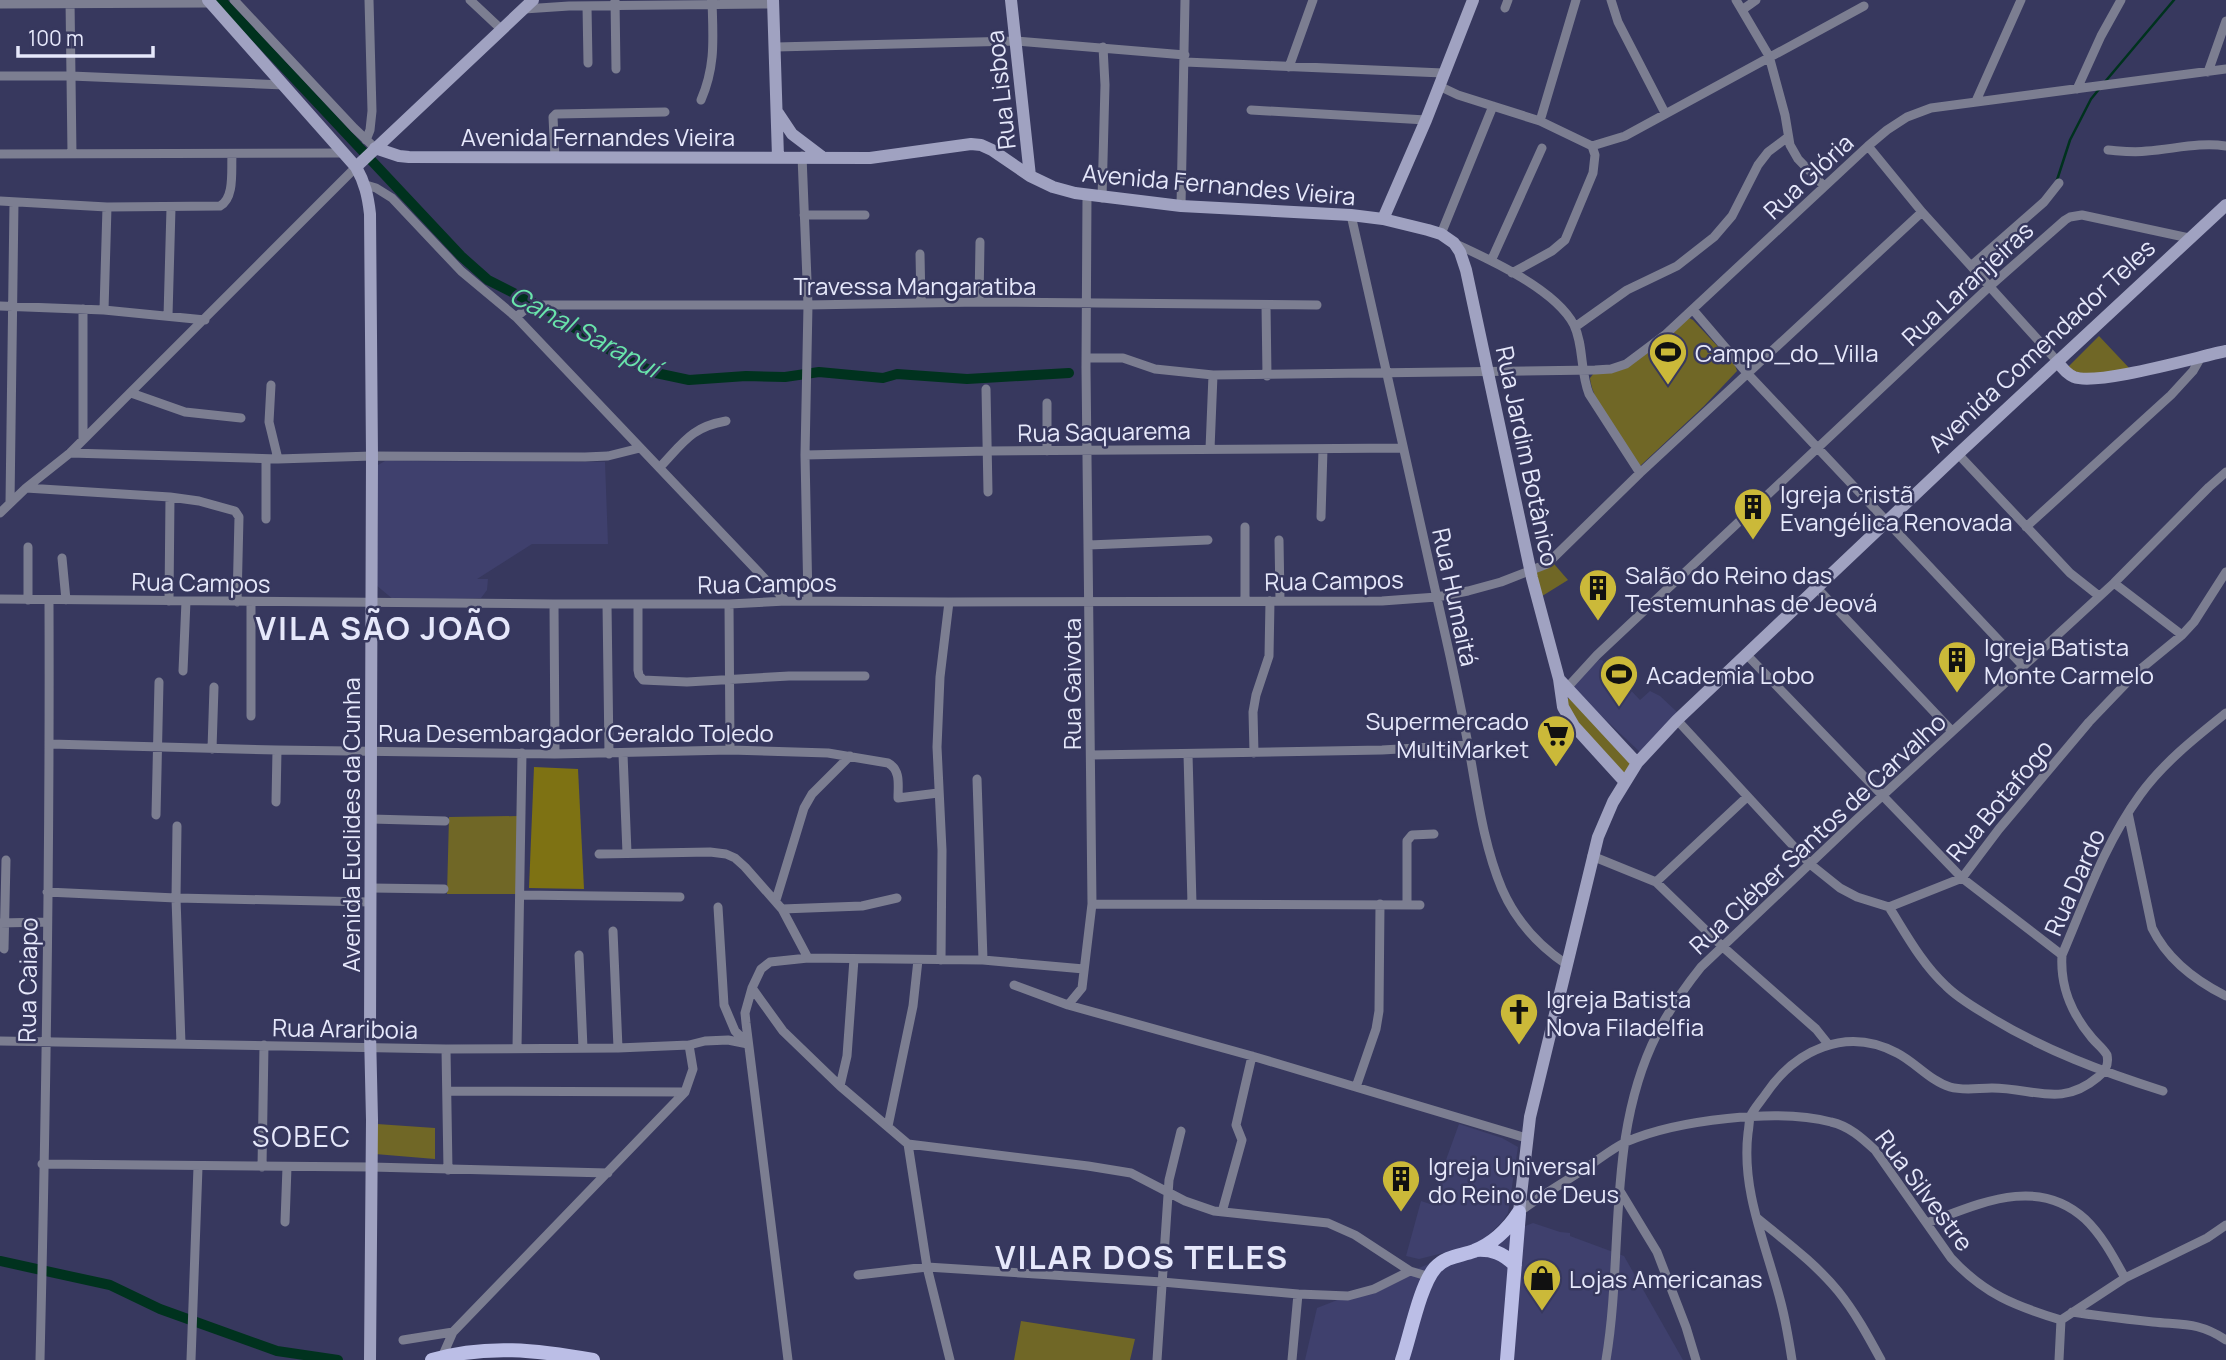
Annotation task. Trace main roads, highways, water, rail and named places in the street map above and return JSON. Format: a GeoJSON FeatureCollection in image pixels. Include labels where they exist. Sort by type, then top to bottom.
{"type":"FeatureCollection","features":[{"type":"Feature","properties":{"kind":"main road","name":"Rua Lisboa"},"geometry":{"type":"LineString","coordinates":[[1011,0],[1030,176]]}},
{"type":"Feature","properties":{"kind":"main road"},"geometry":{"type":"LineString","coordinates":[[1383,219],[1474,0]]}},
{"type":"Feature","properties":{"kind":"main road","name":"Avenida Euclides da Cunha"},"geometry":{"type":"LineString","coordinates":[[210,2],[345,153],[366,154],[370,214],[372,456],[370,1360]]}},
{"type":"Feature","properties":{"kind":"main road"},"geometry":{"type":"LineString","coordinates":[[773,2],[778,157]]}},
{"type":"Feature","properties":{"kind":"main road"},"geometry":{"type":"LineString","coordinates":[[366,154],[392,136],[528,4]]}},
{"type":"Feature","properties":{"kind":"main road"},"geometry":{"type":"LineString","coordinates":[[777,113],[792,134],[821,156]]}},
{"type":"Feature","properties":{"kind":"main road","name":"Avenida Fernandes Vieira"},"geometry":{"type":"LineString","coordinates":[[366,154],[389,153],[409,157],[870,158],[971,144],[992,150],[1030,176],[1053,187],[1087,196],[1181,206],[1383,219],[1441,234],[1454,243]]}},
{"type":"Feature","properties":{"kind":"main road","name":"Avenida Comendador Teles"},"geometry":{"type":"LineString","coordinates":[[1507,1360],[1526,1139],[1537,1082],[1592,856],[1605,820],[1624,781],[1637,762],[1677,720],[2226,205]]}},
{"type":"Feature","properties":{"kind":"main road","name":"Rua Jardim Botânico"},"geometry":{"type":"LineString","coordinates":[[1454,243],[1466,270],[1531,571],[1562,687],[1563,708],[1574,726],[1624,781]]}},
{"type":"Feature","properties":{"kind":"main road"},"geometry":{"type":"LineString","coordinates":[[2058,362],[2069,374],[2082,379],[2102,378],[2226,351]]}},
{"type":"Feature","properties":{"kind":"main road","name":"Rua Jardim Botânico"},"geometry":{"type":"LineString","coordinates":[[1562,687],[1637,762]]}},
{"type":"Feature","properties":{"kind":"main road"},"geometry":{"type":"LineString","coordinates":[[1476,1250],[1507,1229],[1519,1212]]}},
{"type":"Feature","properties":{"kind":"main road"},"geometry":{"type":"LineString","coordinates":[[1402,1360],[1430,1277],[1436,1267],[1446,1259],[1476,1250],[1502,1254],[1515,1265]]}},
{"type":"Feature","properties":{"kind":"main road"},"geometry":{"type":"LineString","coordinates":[[437,1359],[465,1352],[514,1349],[593,1360]]}},
{"type":"Feature","properties":{"kind":"waterway","name":"Canal Sarapuí"},"geometry":{"type":"LineString","coordinates":[[221,0],[461,256],[488,280],[551,312],[597,343],[656,373],[689,380],[746,376],[785,377],[819,372],[883,378],[897,374],[967,379],[1069,373]]}},
{"type":"Feature","properties":{"kind":"waterway"},"geometry":{"type":"LineString","coordinates":[[2104,83],[2174,0]]}},
{"type":"Feature","properties":{"kind":"waterway"},"geometry":{"type":"LineString","coordinates":[[2057,180],[2070,140],[2091,99],[2100,88]]}},
{"type":"Feature","properties":{"kind":"waterway"},"geometry":{"type":"LineString","coordinates":[[0,1261],[110,1285],[160,1309],[277,1351],[338,1360]]}},
{"type":"Feature","properties":{"kind":"place","name":"Campo_do_Villa"},"geometry":{"type":"Point","coordinates":[1668,386]}},
{"type":"Feature","properties":{"kind":"place","name":"Igreja Cristã Evangélica Renovada"},"geometry":{"type":"Point","coordinates":[1753,541]}},
{"type":"Feature","properties":{"kind":"place","name":"Salão do Reino das Testemunhas de Jeová"},"geometry":{"type":"Point","coordinates":[1598,622]}},
{"type":"Feature","properties":{"kind":"place","name":"Igreja Batista Monte Carmelo"},"geometry":{"type":"Point","coordinates":[1957,694]}},
{"type":"Feature","properties":{"kind":"place","name":"Academia Lobo"},"geometry":{"type":"Point","coordinates":[1619,708]}},
{"type":"Feature","properties":{"kind":"place","name":"Supermercado MultiMarket"},"geometry":{"type":"Point","coordinates":[1556,768]}},
{"type":"Feature","properties":{"kind":"place","name":"Igreja Batista Nova Filadelfia"},"geometry":{"type":"Point","coordinates":[1519,1046]}},
{"type":"Feature","properties":{"kind":"place","name":"Igreja Universal do Reino de Deus"},"geometry":{"type":"Point","coordinates":[1401,1213]}},
{"type":"Feature","properties":{"kind":"place","name":"Lojas Americanas"},"geometry":{"type":"Point","coordinates":[1542,1312]}},
{"type":"Feature","properties":{"kind":"district","name":"VILA SÃO JOÃO"},"geometry":{"type":"Point","coordinates":[384,628]}},
{"type":"Feature","properties":{"kind":"district","name":"SOBEC"},"geometry":{"type":"Point","coordinates":[302,1136]}},
{"type":"Feature","properties":{"kind":"district","name":"VILAR DOS TELES"},"geometry":{"type":"Point","coordinates":[1142,1257]}}]}
